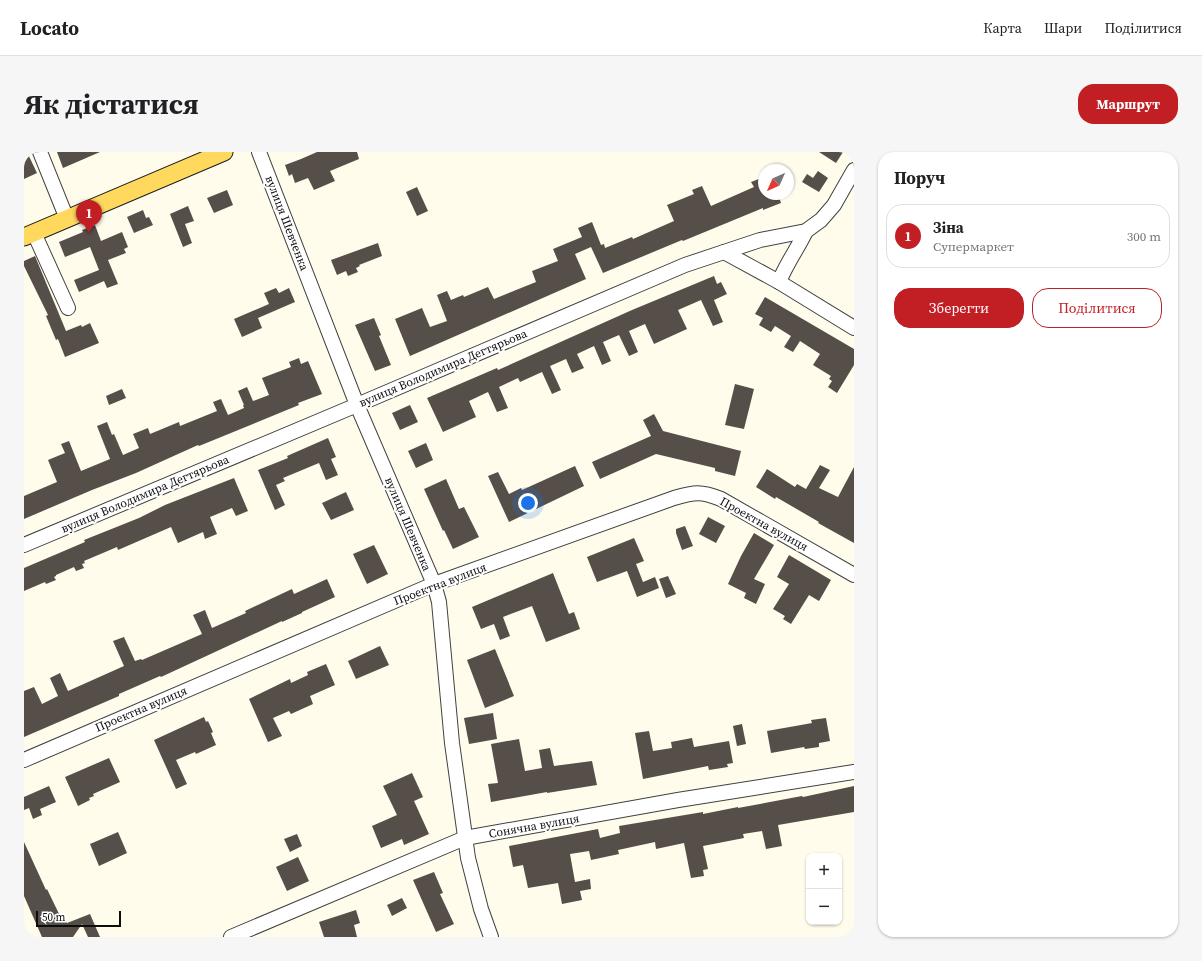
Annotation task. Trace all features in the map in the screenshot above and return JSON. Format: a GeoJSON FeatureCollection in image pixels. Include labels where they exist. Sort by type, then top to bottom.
{"type":"FeatureCollection","features":[{"type":"Feature","properties":{"kind":"main road"},"geometry":{"type":"LineString","coordinates":[[29,235],[224,152]]}},
{"type":"Feature","properties":{"kind":"street"},"geometry":{"type":"LineString","coordinates":[[40,152],[67,219]]}},
{"type":"Feature","properties":{"kind":"street","name":"вулиця Шевченка"},"geometry":{"type":"LineString","coordinates":[[259,152],[357,405],[434,584],[439,602],[452,743],[468,858],[481,909],[491,937]]}},
{"type":"Feature","properties":{"kind":"street"},"geometry":{"type":"LineString","coordinates":[[778,282],[806,230],[821,220],[834,205],[854,170]]}},
{"type":"Feature","properties":{"kind":"street","name":"вулиця Володимира Дегтярьова"},"geometry":{"type":"LineString","coordinates":[[24,545],[685,265],[760,240],[806,230]]}},
{"type":"Feature","properties":{"kind":"street"},"geometry":{"type":"LineString","coordinates":[[29,235],[68,308]]}},
{"type":"Feature","properties":{"kind":"street"},"geometry":{"type":"LineString","coordinates":[[724,252],[778,282],[854,328]]}},
{"type":"Feature","properties":{"kind":"street","name":"Проектна вулиця"},"geometry":{"type":"LineString","coordinates":[[24,760],[434,584],[674,498],[692,493],[706,493],[721,499],[854,575]]}},
{"type":"Feature","properties":{"kind":"street","name":"Сонячна вулиця"},"geometry":{"type":"LineString","coordinates":[[231,937],[465,838],[678,800],[854,772]]}},
{"type":"Feature","properties":{"kind":"building"},"geometry":{"type":"Polygon","coordinates":[[[24,152],[27,152],[37,173],[24,179],[24,152]]]}},
{"type":"Feature","properties":{"kind":"building"},"geometry":{"type":"Polygon","coordinates":[[[57,152],[100,152],[63,168],[57,152]]]}},
{"type":"Feature","properties":{"kind":"building"},"geometry":{"type":"Polygon","coordinates":[[[317,152],[357,152],[359,159],[330,171],[335,181],[314,190],[308,178],[295,183],[292,174],[289,176],[285,165],[317,152]]]}},
{"type":"Feature","properties":{"kind":"building"},"geometry":{"type":"Polygon","coordinates":[[[819,152],[843,152],[836,163],[819,152]]]}},
{"type":"Feature","properties":{"kind":"building"},"geometry":{"type":"Polygon","coordinates":[[[818,171],[828,178],[819,192],[802,182],[807,174],[813,178],[818,171]]]}},
{"type":"Feature","properties":{"kind":"building"},"geometry":{"type":"Polygon","coordinates":[[[758,179],[758,200],[780,200],[781,203],[763,210],[763,208],[603,273],[591,247],[575,254],[586,279],[410,356],[395,319],[422,308],[430,327],[447,321],[437,295],[447,291],[451,300],[463,295],[464,297],[488,287],[494,299],[536,282],[532,271],[558,261],[553,249],[582,237],[578,228],[592,222],[601,245],[604,244],[605,248],[632,237],[633,239],[674,221],[667,205],[694,194],[692,190],[702,186],[711,206],[754,187],[751,182],[758,179]]]}},
{"type":"Feature","properties":{"kind":"building"},"geometry":{"type":"Polygon","coordinates":[[[417,187],[428,211],[417,216],[406,192],[417,187]]]}},
{"type":"Feature","properties":{"kind":"building"},"geometry":{"type":"Polygon","coordinates":[[[227,190],[233,205],[214,213],[207,198],[227,190]]]}},
{"type":"Feature","properties":{"kind":"building"},"geometry":{"type":"Polygon","coordinates":[[[188,206],[194,221],[185,224],[192,243],[183,247],[170,214],[188,206]]]}},
{"type":"Feature","properties":{"kind":"building"},"geometry":{"type":"Polygon","coordinates":[[[143,210],[146,218],[149,217],[153,225],[134,233],[127,217],[143,210]]]}},
{"type":"Feature","properties":{"kind":"building"},"geometry":{"type":"Polygon","coordinates":[[[95,225],[101,241],[122,232],[128,247],[124,249],[126,253],[108,260],[118,284],[107,288],[104,281],[79,292],[74,280],[99,270],[90,247],[65,257],[59,242],[83,232],[82,230],[95,225]]]}},
{"type":"Feature","properties":{"kind":"building"},"geometry":{"type":"Polygon","coordinates":[[[378,243],[382,256],[359,265],[360,266],[356,268],[358,272],[348,276],[346,271],[337,275],[331,260],[378,243]]]}},
{"type":"Feature","properties":{"kind":"building"},"geometry":{"type":"Polygon","coordinates":[[[35,256],[66,331],[81,325],[82,327],[90,323],[99,343],[65,357],[58,339],[56,340],[46,316],[48,315],[24,266],[24,261],[35,256]]]}},
{"type":"Feature","properties":{"kind":"building"},"geometry":{"type":"Polygon","coordinates":[[[714,276],[717,284],[721,282],[727,294],[714,300],[723,322],[713,326],[701,300],[678,310],[687,329],[654,344],[645,324],[629,331],[638,352],[629,356],[619,335],[603,342],[611,361],[602,365],[594,346],[577,354],[584,368],[572,373],[566,359],[550,366],[561,390],[552,394],[542,372],[520,382],[518,378],[499,387],[508,408],[497,412],[488,392],[469,401],[476,417],[443,432],[427,398],[497,368],[498,370],[632,310],[714,276]]]}},
{"type":"Feature","properties":{"kind":"building"},"geometry":{"type":"Polygon","coordinates":[[[276,288],[279,293],[289,288],[295,302],[258,318],[262,328],[242,337],[234,319],[269,304],[264,293],[276,288]]]}},
{"type":"Feature","properties":{"kind":"building"},"geometry":{"type":"Polygon","coordinates":[[[765,297],[854,349],[854,365],[837,393],[828,387],[832,381],[829,379],[831,376],[813,365],[820,354],[800,341],[793,352],[784,347],[791,336],[775,326],[771,332],[759,325],[763,318],[755,314],[765,297]]]}},
{"type":"Feature","properties":{"kind":"building"},"geometry":{"type":"Polygon","coordinates":[[[374,318],[381,335],[379,336],[391,365],[375,371],[355,325],[374,318]]]}},
{"type":"Feature","properties":{"kind":"building"},"geometry":{"type":"Polygon","coordinates":[[[299,358],[301,364],[308,361],[322,394],[298,403],[299,405],[199,446],[198,445],[136,473],[24,519],[24,496],[57,482],[48,460],[65,453],[61,444],[69,441],[81,471],[110,459],[97,426],[107,422],[123,455],[139,448],[133,434],[148,428],[150,434],[179,422],[180,426],[217,411],[213,402],[221,399],[228,415],[244,408],[238,391],[247,387],[253,401],[269,395],[262,378],[291,367],[289,362],[299,358]]]}},
{"type":"Feature","properties":{"kind":"building"},"geometry":{"type":"Polygon","coordinates":[[[735,384],[754,389],[744,429],[725,425],[735,384]]]}},
{"type":"Feature","properties":{"kind":"building"},"geometry":{"type":"Polygon","coordinates":[[[122,389],[126,398],[109,405],[106,396],[122,389]]]}},
{"type":"Feature","properties":{"kind":"building"},"geometry":{"type":"Polygon","coordinates":[[[410,405],[418,422],[400,430],[392,413],[410,405]]]}},
{"type":"Feature","properties":{"kind":"building"},"geometry":{"type":"Polygon","coordinates":[[[654,414],[663,431],[741,451],[735,476],[715,471],[715,468],[656,454],[600,479],[592,462],[651,436],[643,420],[654,414]]]}},
{"type":"Feature","properties":{"kind":"building"},"geometry":{"type":"Polygon","coordinates":[[[328,438],[336,457],[331,459],[338,475],[326,480],[319,463],[283,478],[285,481],[276,485],[285,505],[275,510],[258,470],[288,458],[287,456],[328,438]]]}},
{"type":"Feature","properties":{"kind":"building"},"geometry":{"type":"Polygon","coordinates":[[[426,443],[433,460],[416,468],[408,451],[426,443]]]}},
{"type":"Feature","properties":{"kind":"building"},"geometry":{"type":"Polygon","coordinates":[[[820,465],[830,470],[819,488],[838,497],[854,467],[854,543],[776,497],[775,499],[756,487],[767,469],[795,487],[797,484],[806,489],[820,465]]]}},
{"type":"Feature","properties":{"kind":"building"},"geometry":{"type":"Polygon","coordinates":[[[575,466],[584,486],[509,522],[488,476],[498,472],[509,494],[521,488],[522,490],[575,466]]]}},
{"type":"Feature","properties":{"kind":"building"},"geometry":{"type":"Polygon","coordinates":[[[234,478],[248,511],[236,516],[232,508],[210,517],[217,534],[205,539],[203,532],[178,543],[171,527],[118,550],[117,547],[84,561],[85,563],[82,564],[84,568],[76,571],[74,567],[56,575],[54,577],[56,580],[46,584],[45,582],[24,591],[24,568],[85,542],[84,540],[139,518],[165,505],[234,478]]]}},
{"type":"Feature","properties":{"kind":"building"},"geometry":{"type":"Polygon","coordinates":[[[446,479],[459,509],[464,507],[479,537],[453,549],[424,489],[446,479]]]}},
{"type":"Feature","properties":{"kind":"building"},"geometry":{"type":"Polygon","coordinates":[[[346,492],[354,510],[331,520],[322,503],[346,492]]]}},
{"type":"Feature","properties":{"kind":"building"},"geometry":{"type":"Polygon","coordinates":[[[708,517],[725,526],[716,543],[699,534],[708,517]]]}},
{"type":"Feature","properties":{"kind":"building"},"geometry":{"type":"Polygon","coordinates":[[[685,526],[693,546],[682,550],[676,529],[685,526]]]}},
{"type":"Feature","properties":{"kind":"building"},"geometry":{"type":"Polygon","coordinates":[[[754,533],[774,545],[754,579],[765,584],[756,604],[744,598],[746,593],[728,584],[754,533]]]}},
{"type":"Feature","properties":{"kind":"building"},"geometry":{"type":"Polygon","coordinates":[[[634,538],[644,561],[636,564],[643,582],[655,577],[659,588],[637,597],[627,571],[597,582],[587,557],[634,538]]]}},
{"type":"Feature","properties":{"kind":"building"},"geometry":{"type":"Polygon","coordinates":[[[374,545],[388,574],[367,584],[353,554],[374,545]]]}},
{"type":"Feature","properties":{"kind":"building"},"geometry":{"type":"Polygon","coordinates":[[[789,555],[831,580],[819,601],[809,595],[791,624],[783,619],[785,616],[773,609],[789,584],[777,577],[789,555]]]}},
{"type":"Feature","properties":{"kind":"building"},"geometry":{"type":"Polygon","coordinates":[[[553,573],[569,614],[574,612],[580,629],[546,642],[532,606],[503,617],[510,636],[500,640],[494,624],[481,629],[472,607],[553,573]]]}},
{"type":"Feature","properties":{"kind":"building"},"geometry":{"type":"Polygon","coordinates":[[[668,576],[676,594],[666,598],[659,579],[668,576]]]}},
{"type":"Feature","properties":{"kind":"building"},"geometry":{"type":"Polygon","coordinates":[[[327,579],[335,597],[161,677],[160,676],[119,694],[119,696],[24,737],[24,691],[34,687],[42,704],[58,696],[50,678],[60,673],[68,691],[124,666],[113,641],[124,637],[135,661],[142,660],[202,634],[193,615],[205,610],[212,628],[246,613],[245,611],[292,589],[294,594],[327,579]]]}},
{"type":"Feature","properties":{"kind":"building"},"geometry":{"type":"Polygon","coordinates":[[[380,646],[389,665],[356,679],[348,661],[380,646]]]}},
{"type":"Feature","properties":{"kind":"building"},"geometry":{"type":"Polygon","coordinates":[[[495,649],[514,696],[485,708],[467,660],[495,649]]]}},
{"type":"Feature","properties":{"kind":"building"},"geometry":{"type":"Polygon","coordinates":[[[326,664],[335,685],[310,696],[313,704],[291,714],[289,711],[273,718],[282,736],[268,742],[249,699],[290,679],[291,683],[308,675],[307,672],[326,664]]]}},
{"type":"Feature","properties":{"kind":"building"},"geometry":{"type":"Polygon","coordinates":[[[493,713],[497,739],[469,744],[464,718],[493,713]]]}},
{"type":"Feature","properties":{"kind":"building"},"geometry":{"type":"Polygon","coordinates":[[[204,717],[206,722],[208,721],[213,732],[211,733],[216,745],[196,754],[195,752],[176,760],[187,784],[176,789],[154,740],[204,717]]]}},
{"type":"Feature","properties":{"kind":"building"},"geometry":{"type":"Polygon","coordinates":[[[826,718],[830,741],[819,743],[819,747],[805,749],[804,747],[771,753],[767,731],[812,723],[811,720],[826,718]]]}},
{"type":"Feature","properties":{"kind":"building"},"geometry":{"type":"Polygon","coordinates":[[[742,724],[746,744],[737,746],[733,726],[742,724]]]}},
{"type":"Feature","properties":{"kind":"building"},"geometry":{"type":"Polygon","coordinates":[[[649,731],[653,751],[672,748],[671,742],[692,738],[694,747],[729,741],[733,763],[727,764],[728,767],[709,770],[708,766],[643,779],[635,733],[649,731]]]}},
{"type":"Feature","properties":{"kind":"building"},"geometry":{"type":"Polygon","coordinates":[[[519,739],[525,771],[542,768],[539,750],[550,748],[554,766],[592,761],[597,785],[491,802],[488,784],[498,783],[491,744],[519,739]]]}},
{"type":"Feature","properties":{"kind":"building"},"geometry":{"type":"Polygon","coordinates":[[[109,758],[120,782],[93,794],[94,796],[89,798],[90,800],[78,806],[65,777],[109,758]]]}},
{"type":"Feature","properties":{"kind":"building"},"geometry":{"type":"Polygon","coordinates":[[[412,773],[423,797],[414,801],[429,834],[404,845],[402,839],[381,848],[372,826],[397,815],[383,786],[412,773]]]}},
{"type":"Feature","properties":{"kind":"building"},"geometry":{"type":"Polygon","coordinates":[[[49,786],[56,802],[40,809],[42,815],[33,819],[29,808],[24,810],[24,797],[49,786]]]}},
{"type":"Feature","properties":{"kind":"building"},"geometry":{"type":"Polygon","coordinates":[[[854,786],[854,812],[778,825],[782,846],[766,849],[762,831],[743,834],[744,838],[703,846],[708,869],[703,870],[704,876],[691,878],[684,843],[656,849],[655,842],[618,850],[619,854],[591,860],[589,851],[570,854],[575,882],[590,879],[591,889],[580,891],[582,900],[562,904],[558,883],[528,888],[523,865],[513,867],[509,846],[598,829],[600,838],[620,833],[619,826],[703,812],[703,814],[803,797],[854,786]]]}},
{"type":"Feature","properties":{"kind":"building"},"geometry":{"type":"Polygon","coordinates":[[[118,832],[127,853],[99,866],[90,844],[118,832]]]}},
{"type":"Feature","properties":{"kind":"building"},"geometry":{"type":"Polygon","coordinates":[[[297,834],[302,846],[290,852],[284,839],[297,834]]]}},
{"type":"Feature","properties":{"kind":"building"},"geometry":{"type":"Polygon","coordinates":[[[24,842],[46,890],[47,889],[62,920],[65,919],[67,923],[90,914],[100,937],[88,937],[82,924],[73,937],[42,937],[24,896],[24,842]]]}},
{"type":"Feature","properties":{"kind":"building"},"geometry":{"type":"Polygon","coordinates":[[[298,857],[309,881],[287,891],[276,867],[298,857]]]}},
{"type":"Feature","properties":{"kind":"building"},"geometry":{"type":"Polygon","coordinates":[[[434,872],[443,893],[440,894],[454,924],[436,932],[413,880],[434,872]]]}},
{"type":"Feature","properties":{"kind":"building"},"geometry":{"type":"Polygon","coordinates":[[[402,898],[407,908],[392,916],[387,905],[402,898]]]}},
{"type":"Feature","properties":{"kind":"building"},"geometry":{"type":"Polygon","coordinates":[[[356,910],[360,923],[354,925],[357,937],[324,937],[319,922],[356,910]]]}},
{"type":"Feature","properties":{"kind":"place","name":"Зіна"},"geometry":{"type":"Point","coordinates":[89,233]}}]}
